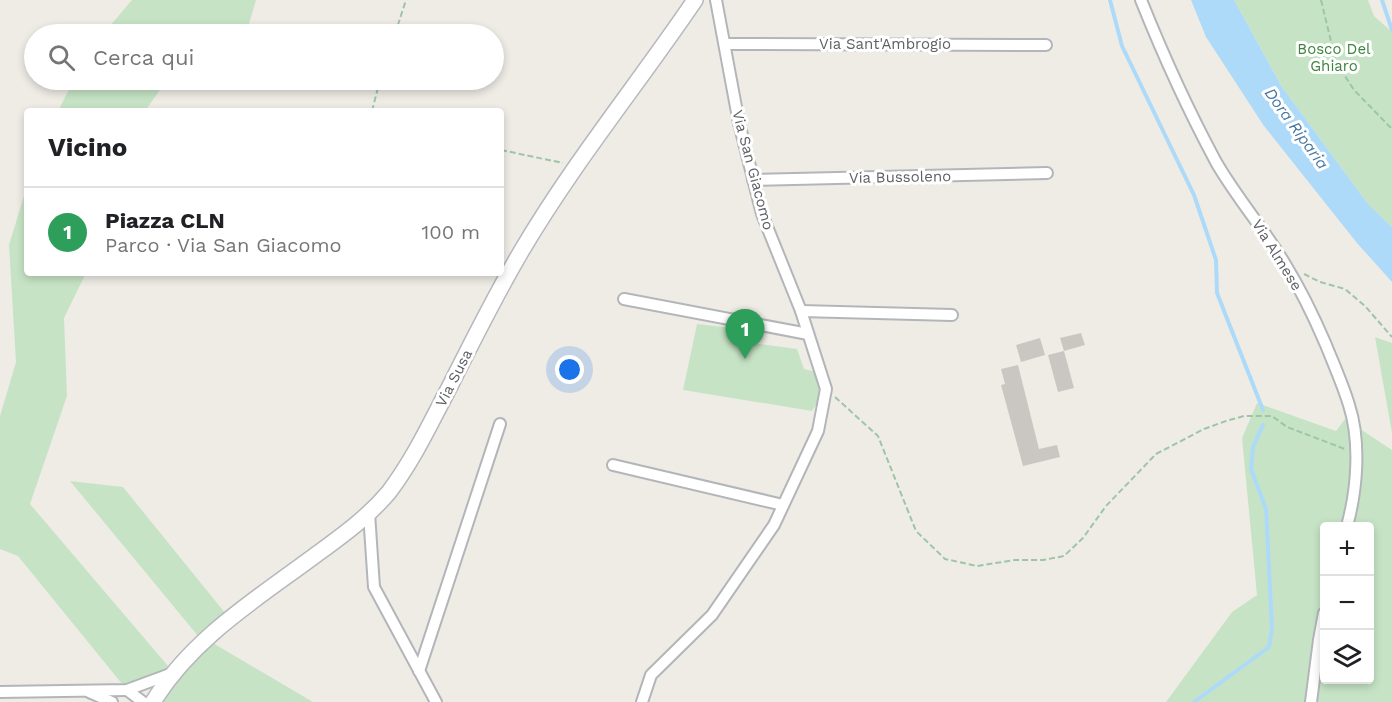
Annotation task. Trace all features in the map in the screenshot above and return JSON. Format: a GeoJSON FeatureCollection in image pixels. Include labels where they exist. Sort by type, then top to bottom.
{"type":"FeatureCollection","features":[{"type":"Feature","properties":{"kind":"main road","name":"Via Susa"},"geometry":{"type":"LineString","coordinates":[[153,702],[173,673],[203,642],[230,619],[352,529],[403,473],[501,286],[575,166],[695,0]]}},
{"type":"Feature","properties":{"kind":"street","name":"Via San Giacomo"},"geometry":{"type":"LineString","coordinates":[[642,702],[651,675],[712,615],[774,525],[818,431],[826,389],[801,311],[762,214],[739,123],[716,0]]}},
{"type":"Feature","properties":{"kind":"street","name":"Via Almese"},"geometry":{"type":"LineString","coordinates":[[1142,0],[1171,68],[1217,163],[1285,264],[1312,313],[1350,406],[1356,476],[1348,522]]}},
{"type":"Feature","properties":{"kind":"street","name":"Via Sant'Ambrogio"},"geometry":{"type":"LineString","coordinates":[[724,44],[1046,45]]}},
{"type":"Feature","properties":{"kind":"street","name":"Via Bussoleno"},"geometry":{"type":"LineString","coordinates":[[753,180],[1047,173]]}},
{"type":"Feature","properties":{"kind":"street"},"geometry":{"type":"LineString","coordinates":[[624,298],[808,334]]}},
{"type":"Feature","properties":{"kind":"street"},"geometry":{"type":"LineString","coordinates":[[801,311],[952,315]]}},
{"type":"Feature","properties":{"kind":"street"},"geometry":{"type":"LineString","coordinates":[[419,671],[500,424]]}},
{"type":"Feature","properties":{"kind":"street"},"geometry":{"type":"LineString","coordinates":[[613,465],[783,505]]}},
{"type":"Feature","properties":{"kind":"street"},"geometry":{"type":"LineString","coordinates":[[369,513],[374,587],[436,702]]}},
{"type":"Feature","properties":{"kind":"street"},"geometry":{"type":"LineString","coordinates":[[1311,702],[1320,630]]}},
{"type":"Feature","properties":{"kind":"street"},"geometry":{"type":"LineString","coordinates":[[0,692],[126,690],[173,673]]}},
{"type":"Feature","properties":{"kind":"street"},"geometry":{"type":"LineString","coordinates":[[126,690],[143,702]]}},
{"type":"Feature","properties":{"kind":"street"},"geometry":{"type":"LineString","coordinates":[[82,691],[112,702]]}},
{"type":"Feature","properties":{"kind":"path"},"geometry":{"type":"LineString","coordinates":[[398,24],[406,0]]}},
{"type":"Feature","properties":{"kind":"path"},"geometry":{"type":"LineString","coordinates":[[1321,0],[1336,62],[1354,90],[1392,129]]}},
{"type":"Feature","properties":{"kind":"path"},"geometry":{"type":"LineString","coordinates":[[372,108],[377,90]]}},
{"type":"Feature","properties":{"kind":"path"},"geometry":{"type":"LineString","coordinates":[[504,151],[575,166]]}},
{"type":"Feature","properties":{"kind":"path"},"geometry":{"type":"LineString","coordinates":[[1285,264],[1320,282],[1345,290],[1365,306],[1392,337]]}},
{"type":"Feature","properties":{"kind":"path"},"geometry":{"type":"LineString","coordinates":[[826,389],[878,436],[916,531],[945,559],[977,566],[1064,556],[1083,538],[1106,506],[1133,476],[1156,454],[1204,429],[1226,421],[1244,417],[1272,416],[1287,427],[1355,453]]}},
{"type":"Feature","properties":{"kind":"green space"},"geometry":{"type":"Polygon","coordinates":[[[132,0],[256,0],[249,24],[112,24],[132,0]]]}},
{"type":"Feature","properties":{"kind":"green space","name":"Bosco Del Ghiaro"},"geometry":{"type":"Polygon","coordinates":[[[1234,0],[1368,0],[1374,16],[1392,32],[1392,227],[1368,204],[1282,87],[1234,0]]]}},
{"type":"Feature","properties":{"kind":"green space"},"geometry":{"type":"Polygon","coordinates":[[[69,90],[160,90],[147,108],[60,108],[69,90]]]}},
{"type":"Feature","properties":{"kind":"green space"},"geometry":{"type":"Polygon","coordinates":[[[24,196],[24,276],[85,276],[64,318],[67,396],[30,504],[174,673],[203,642],[70,481],[123,487],[230,619],[206,639],[313,702],[153,702],[173,674],[127,690],[18,556],[0,549],[0,416],[16,362],[9,245],[24,196]]]}},
{"type":"Feature","properties":{"kind":"green space"},"geometry":{"type":"Polygon","coordinates":[[[697,324],[752,330],[753,343],[797,349],[804,369],[821,373],[826,389],[812,411],[683,390],[697,324]]]}},
{"type":"Feature","properties":{"kind":"green space"},"geometry":{"type":"Polygon","coordinates":[[[1375,337],[1392,343],[1392,433],[1375,337]]]}},
{"type":"Feature","properties":{"kind":"green space"},"geometry":{"type":"Polygon","coordinates":[[[1257,403],[1336,431],[1345,419],[1392,450],[1392,702],[1166,702],[1232,612],[1257,595],[1242,438],[1257,403]]]}},
{"type":"Feature","properties":{"kind":"water","name":"Dora Riparia"},"geometry":{"type":"Polygon","coordinates":[[[1191,0],[1234,0],[1282,87],[1368,204],[1392,227],[1392,282],[1357,243],[1264,126],[1206,37],[1191,0]]]}},
{"type":"Feature","properties":{"kind":"building"},"geometry":{"type":"Polygon","coordinates":[[[1081,333],[1085,345],[1064,351],[1060,338],[1081,333]]]}},
{"type":"Feature","properties":{"kind":"building"},"geometry":{"type":"Polygon","coordinates":[[[1040,338],[1045,355],[1021,362],[1016,345],[1040,338]]]}},
{"type":"Feature","properties":{"kind":"building"},"geometry":{"type":"Polygon","coordinates":[[[1064,351],[1074,388],[1058,392],[1048,355],[1064,351]]]}},
{"type":"Feature","properties":{"kind":"building"},"geometry":{"type":"Polygon","coordinates":[[[1018,365],[1039,449],[1057,445],[1060,457],[1023,466],[1001,385],[1005,384],[1001,369],[1018,365]]]}},
{"type":"Feature","properties":{"kind":"waterway"},"geometry":{"type":"LineString","coordinates":[[1110,0],[1122,46],[1194,195],[1216,260],[1217,293],[1263,410]]}},
{"type":"Feature","properties":{"kind":"waterway"},"geometry":{"type":"LineString","coordinates":[[1382,0],[1392,30]]}},
{"type":"Feature","properties":{"kind":"waterway"},"geometry":{"type":"LineString","coordinates":[[1194,702],[1269,647],[1272,628],[1266,509],[1251,469],[1253,447],[1263,425]]}},
{"type":"Feature","properties":{"kind":"place","name":"Piazza CLN"},"geometry":{"type":"Point","coordinates":[745,359]}}]}
